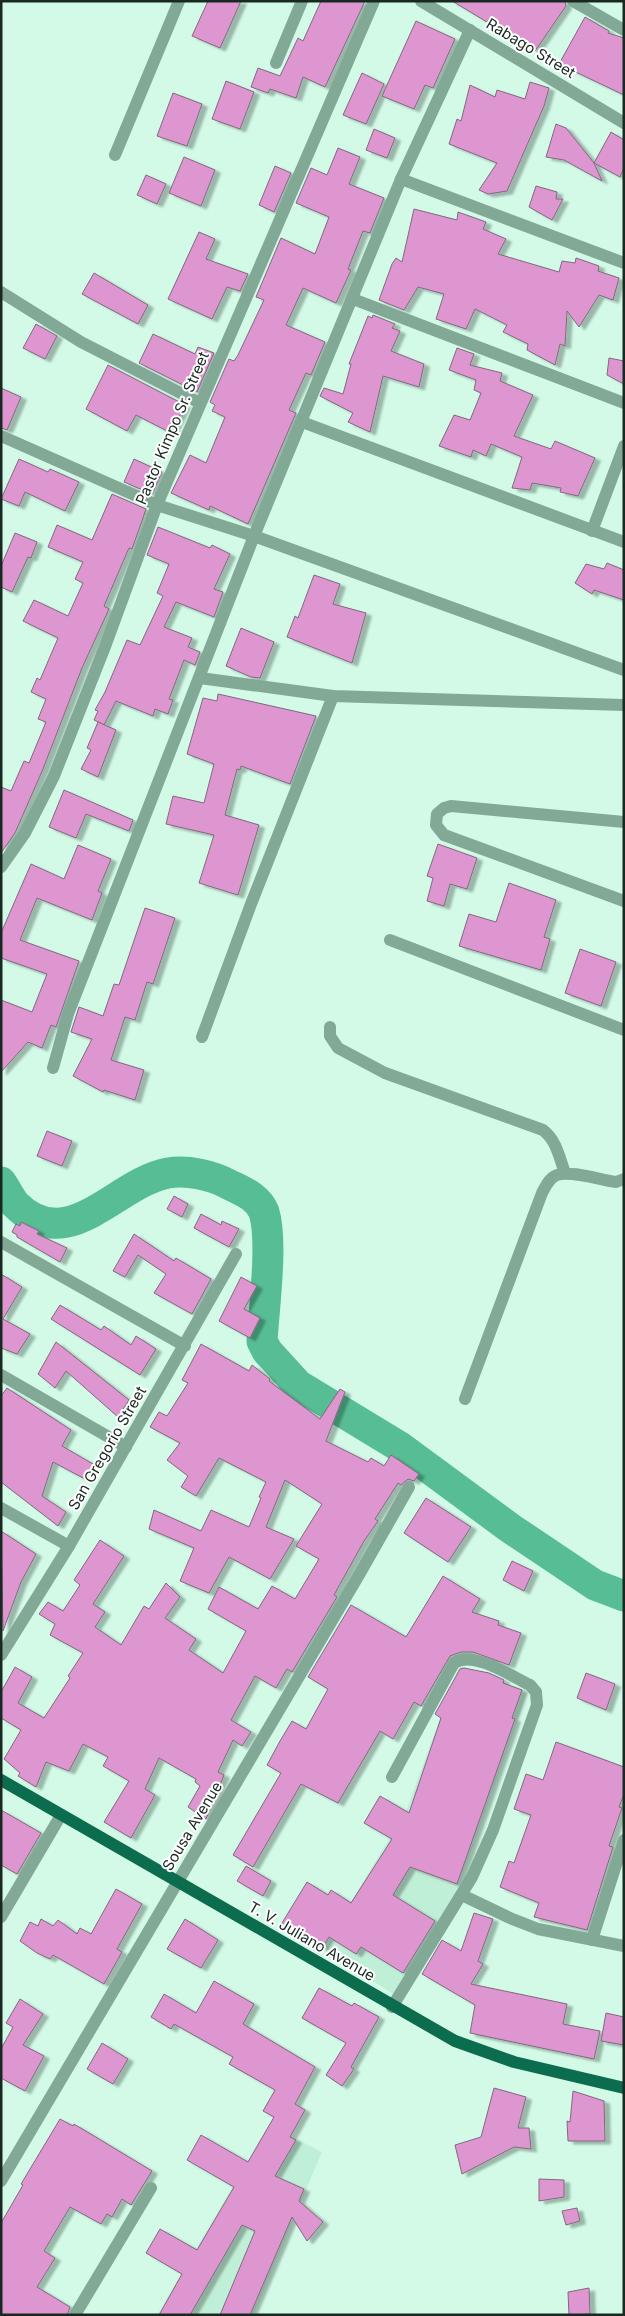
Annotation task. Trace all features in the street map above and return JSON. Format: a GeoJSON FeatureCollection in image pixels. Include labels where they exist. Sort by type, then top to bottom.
{"type":"FeatureCollection","features":[{"type":"Feature","properties":{"kind":"main road","name":"T. V. Juliano Avenue"},"geometry":{"type":"LineString","coordinates":[[1,1780],[392,2007],[455,2041],[514,2062],[624,2088]]}},
{"type":"Feature","properties":{"kind":"street"},"geometry":{"type":"LineString","coordinates":[[115,154],[179,1]]}},
{"type":"Feature","properties":{"kind":"street"},"geometry":{"type":"LineString","coordinates":[[276,63],[302,1]]}},
{"type":"Feature","properties":{"kind":"street","name":"Pastor Kimpo Sr. Street"},"geometry":{"type":"LineString","coordinates":[[1,867],[24,833],[54,776],[106,644],[157,505],[374,1]]}},
{"type":"Feature","properties":{"kind":"street","name":"Rabago Street"},"geometry":{"type":"LineString","coordinates":[[421,1],[623,122]]}},
{"type":"Feature","properties":{"kind":"street"},"geometry":{"type":"LineString","coordinates":[[573,1],[624,30]]}},
{"type":"Feature","properties":{"kind":"street"},"geometry":{"type":"LineString","coordinates":[[52,1068],[68,1014],[254,536],[401,179],[470,30]]}},
{"type":"Feature","properties":{"kind":"street"},"geometry":{"type":"LineString","coordinates":[[401,179],[624,263]]}},
{"type":"Feature","properties":{"kind":"street"},"geometry":{"type":"LineString","coordinates":[[1,292],[81,342],[200,403]]}},
{"type":"Feature","properties":{"kind":"street"},"geometry":{"type":"LineString","coordinates":[[353,299],[624,403]]}},
{"type":"Feature","properties":{"kind":"street"},"geometry":{"type":"LineString","coordinates":[[302,422],[624,542]]}},
{"type":"Feature","properties":{"kind":"street"},"geometry":{"type":"LineString","coordinates":[[1,436],[157,505],[254,536],[624,670]]}},
{"type":"Feature","properties":{"kind":"street"},"geometry":{"type":"LineString","coordinates":[[592,531],[624,446]]}},
{"type":"Feature","properties":{"kind":"street"},"geometry":{"type":"LineString","coordinates":[[200,678],[333,696],[624,705]]}},
{"type":"Feature","properties":{"kind":"street"},"geometry":{"type":"LineString","coordinates":[[202,1037],[250,904],[333,696]]}},
{"type":"Feature","properties":{"kind":"street"},"geometry":{"type":"LineString","coordinates":[[624,822],[451,806],[444,808],[437,814],[436,826],[444,835],[624,900]]}},
{"type":"Feature","properties":{"kind":"street"},"geometry":{"type":"LineString","coordinates":[[390,940],[624,1030]]}},
{"type":"Feature","properties":{"kind":"street"},"geometry":{"type":"LineString","coordinates":[[330,1027],[330,1036],[338,1048],[385,1073],[543,1130],[555,1143],[565,1173]]}},
{"type":"Feature","properties":{"kind":"street"},"geometry":{"type":"LineString","coordinates":[[464,1399],[542,1192],[549,1181],[565,1173],[616,1182],[624,1179]]}},
{"type":"Feature","properties":{"kind":"street"},"geometry":{"type":"LineString","coordinates":[[1,1242],[185,1346]]}},
{"type":"Feature","properties":{"kind":"street","name":"San Gregorio Street"},"geometry":{"type":"LineString","coordinates":[[2,1650],[69,1546],[236,1254]]}},
{"type":"Feature","properties":{"kind":"street"},"geometry":{"type":"LineString","coordinates":[[1,1375],[126,1447]]}},
{"type":"Feature","properties":{"kind":"street","name":"Sousa Avenue"},"geometry":{"type":"LineString","coordinates":[[1,2181],[409,1487]]}},
{"type":"Feature","properties":{"kind":"street"},"geometry":{"type":"LineString","coordinates":[[1,1508],[69,1546]]}},
{"type":"Feature","properties":{"kind":"street"},"geometry":{"type":"LineString","coordinates":[[392,1777],[454,1663],[460,1659],[478,1660],[530,1685],[536,1692],[537,1705],[493,1830],[462,1895],[392,2007]]}},
{"type":"Feature","properties":{"kind":"street"},"geometry":{"type":"LineString","coordinates":[[1,1917],[61,1815]]}},
{"type":"Feature","properties":{"kind":"street"},"geometry":{"type":"LineString","coordinates":[[592,1940],[624,1840]]}},
{"type":"Feature","properties":{"kind":"street"},"geometry":{"type":"LineString","coordinates":[[462,1895],[538,1929],[624,1946]]}},
{"type":"Feature","properties":{"kind":"street"},"geometry":{"type":"LineString","coordinates":[[75,2315],[151,2188]]}},
{"type":"Feature","properties":{"kind":"shaded area"},"geometry":{"type":"Polygon","coordinates":[[[459,1666],[528,1691],[459,1886],[393,1994],[323,1948],[406,1811],[459,1666]]]}},
{"type":"Feature","properties":{"kind":"shaded area"},"geometry":{"type":"Polygon","coordinates":[[[269,2125],[322,2152],[253,2315],[157,2315],[269,2125]]]}},
{"type":"Feature","properties":{"kind":"building"},"geometry":{"type":"Polygon","coordinates":[[[208,1],[241,1],[220,48],[192,36],[208,1]]]}},
{"type":"Feature","properties":{"kind":"building"},"geometry":{"type":"Polygon","coordinates":[[[321,1],[365,1],[325,87],[303,77],[296,98],[270,89],[268,93],[251,87],[258,68],[280,76],[298,38],[303,41],[321,1]]]}},
{"type":"Feature","properties":{"kind":"building"},"geometry":{"type":"Polygon","coordinates":[[[452,1],[565,1],[566,6],[535,51],[489,19],[487,22],[452,1]]]}},
{"type":"Feature","properties":{"kind":"building"},"geometry":{"type":"Polygon","coordinates":[[[585,17],[609,31],[608,33],[624,38],[624,95],[559,64],[585,17]]]}},
{"type":"Feature","properties":{"kind":"building"},"geometry":{"type":"Polygon","coordinates":[[[416,21],[455,39],[433,88],[425,85],[414,109],[382,96],[416,21]]]}},
{"type":"Feature","properties":{"kind":"building"},"geometry":{"type":"Polygon","coordinates":[[[362,73],[384,84],[366,124],[343,115],[362,73]]]}},
{"type":"Feature","properties":{"kind":"building"},"geometry":{"type":"Polygon","coordinates":[[[226,81],[254,92],[240,129],[212,119],[226,81]]]}},
{"type":"Feature","properties":{"kind":"building"},"geometry":{"type":"Polygon","coordinates":[[[530,82],[549,88],[544,106],[507,191],[488,194],[479,190],[497,163],[449,144],[457,119],[461,121],[470,85],[495,97],[497,90],[525,99],[530,82]]]}},
{"type":"Feature","properties":{"kind":"building"},"geometry":{"type":"Polygon","coordinates":[[[173,93],[202,104],[187,146],[157,136],[173,93]]]}},
{"type":"Feature","properties":{"kind":"building"},"geometry":{"type":"Polygon","coordinates":[[[556,124],[566,128],[594,163],[602,181],[564,160],[546,157],[556,124]]]}},
{"type":"Feature","properties":{"kind":"building"},"geometry":{"type":"Polygon","coordinates":[[[374,129],[395,138],[387,158],[366,150],[374,129]]]}},
{"type":"Feature","properties":{"kind":"building"},"geometry":{"type":"Polygon","coordinates":[[[611,132],[624,140],[624,168],[620,177],[594,163],[611,132]]]}},
{"type":"Feature","properties":{"kind":"building"},"geometry":{"type":"Polygon","coordinates":[[[338,148],[360,157],[349,184],[384,198],[370,233],[363,231],[348,269],[351,270],[336,303],[303,288],[286,325],[325,342],[311,375],[306,373],[289,410],[296,413],[248,524],[210,506],[209,510],[171,493],[190,455],[206,463],[225,417],[212,411],[215,405],[210,402],[229,359],[234,361],[238,355],[264,300],[256,297],[281,238],[315,254],[329,217],[296,203],[311,168],[327,175],[338,148]]]}},
{"type":"Feature","properties":{"kind":"building"},"geometry":{"type":"Polygon","coordinates":[[[184,157],[215,170],[201,206],[169,193],[184,157]]]}},
{"type":"Feature","properties":{"kind":"building"},"geometry":{"type":"Polygon","coordinates":[[[275,166],[291,173],[274,212],[259,205],[275,166]]]}},
{"type":"Feature","properties":{"kind":"building"},"geometry":{"type":"Polygon","coordinates":[[[146,175],[166,184],[157,204],[137,195],[146,175]]]}},
{"type":"Feature","properties":{"kind":"building"},"geometry":{"type":"Polygon","coordinates":[[[536,186],[557,192],[556,199],[563,199],[552,220],[529,207],[536,186]]]}},
{"type":"Feature","properties":{"kind":"building"},"geometry":{"type":"Polygon","coordinates":[[[414,209],[457,220],[458,212],[486,222],[483,229],[506,239],[498,254],[559,272],[562,261],[575,263],[576,258],[599,266],[598,271],[619,278],[613,300],[599,295],[579,327],[567,311],[565,346],[560,344],[555,365],[527,350],[528,344],[503,332],[507,325],[475,309],[466,329],[436,319],[444,294],[418,287],[404,310],[379,300],[392,264],[396,258],[402,262],[414,209]]]}},
{"type":"Feature","properties":{"kind":"building"},"geometry":{"type":"Polygon","coordinates":[[[199,232],[215,239],[206,259],[248,274],[240,291],[227,287],[212,319],[168,299],[199,232]]]}},
{"type":"Feature","properties":{"kind":"building"},"geometry":{"type":"Polygon","coordinates":[[[94,273],[148,305],[138,324],[82,294],[94,273]]]}},
{"type":"Feature","properties":{"kind":"building"},"geometry":{"type":"Polygon","coordinates":[[[373,315],[395,324],[392,328],[400,331],[391,351],[424,364],[419,387],[383,376],[370,432],[348,422],[353,413],[320,396],[324,388],[343,394],[351,364],[349,364],[368,316],[372,318],[373,315]]]}},
{"type":"Feature","properties":{"kind":"building"},"geometry":{"type":"Polygon","coordinates":[[[36,324],[57,336],[45,359],[23,348],[36,324]]]}},
{"type":"Feature","properties":{"kind":"building"},"geometry":{"type":"Polygon","coordinates":[[[153,334],[195,354],[198,347],[214,353],[197,392],[139,363],[153,334]]]}},
{"type":"Feature","properties":{"kind":"building"},"geometry":{"type":"Polygon","coordinates":[[[457,348],[474,354],[470,365],[502,373],[500,381],[533,395],[514,436],[551,449],[555,441],[595,458],[578,496],[560,492],[561,488],[532,483],[530,490],[512,488],[522,457],[491,444],[486,456],[473,450],[471,457],[439,446],[454,415],[470,420],[481,393],[474,390],[476,380],[449,370],[457,348]]]}},
{"type":"Feature","properties":{"kind":"building"},"geometry":{"type":"Polygon","coordinates":[[[609,358],[624,361],[624,384],[607,375],[609,358]]]}},
{"type":"Feature","properties":{"kind":"building"},"geometry":{"type":"Polygon","coordinates":[[[108,365],[185,405],[171,433],[136,415],[127,431],[86,409],[108,365]]]}},
{"type":"Feature","properties":{"kind":"building"},"geometry":{"type":"Polygon","coordinates":[[[1,388],[21,397],[7,430],[1,428],[1,388]]]}},
{"type":"Feature","properties":{"kind":"building"},"geometry":{"type":"Polygon","coordinates":[[[19,459],[48,472],[50,469],[79,482],[65,511],[25,492],[19,506],[1,499],[19,459]]]}},
{"type":"Feature","properties":{"kind":"building"},"geometry":{"type":"Polygon","coordinates":[[[134,459],[162,472],[152,494],[124,482],[134,459]]]}},
{"type":"Feature","properties":{"kind":"building"},"geometry":{"type":"Polygon","coordinates":[[[112,494],[146,509],[132,549],[129,548],[104,606],[109,609],[82,668],[43,769],[15,833],[1,853],[1,787],[11,791],[24,761],[29,763],[46,722],[38,719],[46,699],[31,692],[37,678],[40,680],[58,638],[23,621],[34,600],[68,616],[83,583],[75,579],[83,562],[48,547],[57,525],[92,540],[112,494]]]}},
{"type":"Feature","properties":{"kind":"building"},"geometry":{"type":"Polygon","coordinates":[[[158,527],[210,548],[212,545],[230,554],[214,589],[223,592],[214,617],[176,602],[164,627],[192,638],[188,647],[200,652],[195,665],[184,660],[169,699],[173,700],[168,714],[155,709],[153,716],[116,701],[104,725],[94,720],[98,711],[95,710],[105,692],[127,640],[140,645],[163,596],[157,593],[169,564],[147,555],[158,527]]]}},
{"type":"Feature","properties":{"kind":"building"},"geometry":{"type":"Polygon","coordinates":[[[15,533],[37,542],[31,558],[28,557],[12,592],[1,587],[1,566],[15,533]]]}},
{"type":"Feature","properties":{"kind":"building"},"geometry":{"type":"Polygon","coordinates":[[[607,563],[624,570],[624,600],[594,590],[592,594],[575,583],[586,564],[604,569],[607,563]]]}},
{"type":"Feature","properties":{"kind":"building"},"geometry":{"type":"Polygon","coordinates":[[[314,575],[340,584],[333,604],[366,613],[352,663],[287,637],[295,616],[298,618],[314,575]]]}},
{"type":"Feature","properties":{"kind":"building"},"geometry":{"type":"Polygon","coordinates":[[[241,628],[274,642],[260,678],[251,677],[226,666],[241,628]]]}},
{"type":"Feature","properties":{"kind":"building"},"geometry":{"type":"Polygon","coordinates":[[[218,694],[316,716],[290,784],[241,766],[240,770],[237,769],[225,815],[259,825],[238,895],[199,883],[214,835],[166,824],[173,796],[204,803],[214,764],[187,754],[203,698],[217,701],[218,694]]]}},
{"type":"Feature","properties":{"kind":"building"},"geometry":{"type":"Polygon","coordinates":[[[98,722],[116,730],[98,777],[81,769],[91,750],[87,748],[98,722]]]}},
{"type":"Feature","properties":{"kind":"building"},"geometry":{"type":"Polygon","coordinates":[[[64,790],[133,820],[129,831],[86,814],[76,838],[49,827],[64,790]]]}},
{"type":"Feature","properties":{"kind":"building"},"geometry":{"type":"Polygon","coordinates":[[[438,844],[477,858],[467,889],[450,884],[444,906],[427,901],[433,878],[427,876],[438,844]]]}},
{"type":"Feature","properties":{"kind":"building"},"geometry":{"type":"Polygon","coordinates":[[[78,845],[111,859],[98,891],[102,893],[92,920],[37,898],[20,940],[79,961],[56,1027],[51,1025],[42,1048],[28,1042],[1,1072],[1,1000],[32,1012],[47,974],[1,958],[1,933],[31,864],[64,879],[78,845]]]}},
{"type":"Feature","properties":{"kind":"building"},"geometry":{"type":"Polygon","coordinates":[[[509,883],[556,900],[544,937],[550,939],[541,970],[459,946],[469,914],[496,922],[509,883]]]}},
{"type":"Feature","properties":{"kind":"building"},"geometry":{"type":"Polygon","coordinates":[[[145,908],[175,918],[153,984],[147,982],[135,1020],[125,1017],[111,1060],[144,1070],[135,1100],[104,1090],[103,1092],[73,1076],[92,1039],[71,1032],[79,1007],[103,1016],[114,984],[119,985],[145,908]]]}},
{"type":"Feature","properties":{"kind":"building"},"geometry":{"type":"Polygon","coordinates":[[[580,949],[616,962],[601,1006],[565,993],[580,949]]]}},
{"type":"Feature","properties":{"kind":"building"},"geometry":{"type":"Polygon","coordinates":[[[47,1131],[72,1141],[62,1166],[37,1156],[47,1131]]]}},
{"type":"Feature","properties":{"kind":"building"},"geometry":{"type":"Polygon","coordinates":[[[174,1196],[188,1204],[182,1217],[167,1209],[174,1196]]]}},
{"type":"Feature","properties":{"kind":"building"},"geometry":{"type":"Polygon","coordinates":[[[201,1214],[221,1225],[222,1221],[239,1229],[229,1247],[194,1228],[201,1214]]]}},
{"type":"Feature","properties":{"kind":"building"},"geometry":{"type":"Polygon","coordinates":[[[21,1222],[39,1231],[37,1234],[67,1248],[60,1262],[17,1237],[12,1232],[16,1224],[20,1226],[21,1222]]]}},
{"type":"Feature","properties":{"kind":"building"},"geometry":{"type":"Polygon","coordinates":[[[134,1234],[174,1261],[176,1258],[211,1279],[192,1314],[154,1293],[166,1274],[138,1255],[125,1277],[113,1271],[134,1234]]]}},
{"type":"Feature","properties":{"kind":"building"},"geometry":{"type":"Polygon","coordinates":[[[1,1274],[22,1287],[3,1319],[30,1334],[17,1354],[1,1348],[1,1274]]]}},
{"type":"Feature","properties":{"kind":"building"},"geometry":{"type":"Polygon","coordinates":[[[241,1277],[257,1286],[244,1309],[260,1318],[250,1338],[219,1321],[241,1277]]]}},
{"type":"Feature","properties":{"kind":"building"},"geometry":{"type":"Polygon","coordinates":[[[60,1305],[101,1330],[104,1326],[131,1345],[136,1336],[156,1349],[140,1375],[51,1319],[60,1305]]]}},
{"type":"Feature","properties":{"kind":"building"},"geometry":{"type":"Polygon","coordinates":[[[56,1342],[129,1400],[118,1417],[66,1371],[55,1388],[38,1374],[56,1342]]]}},
{"type":"Feature","properties":{"kind":"building"},"geometry":{"type":"Polygon","coordinates":[[[201,1344],[249,1371],[252,1365],[270,1379],[269,1381],[320,1419],[340,1389],[345,1392],[326,1441],[368,1462],[371,1458],[384,1466],[391,1455],[419,1474],[414,1481],[408,1479],[401,1485],[398,1483],[375,1519],[378,1521],[364,1541],[334,1595],[337,1597],[292,1672],[287,1669],[276,1688],[255,1676],[231,1720],[251,1732],[242,1746],[233,1740],[218,1772],[224,1775],[206,1819],[188,1807],[200,1786],[195,1782],[196,1779],[159,1758],[145,1789],[155,1795],[131,1838],[104,1822],[129,1781],[103,1766],[108,1757],[83,1744],[69,1771],[46,1762],[36,1787],[18,1776],[20,1773],[4,1759],[21,1730],[1,1718],[1,1692],[15,1667],[32,1677],[18,1703],[44,1718],[70,1678],[68,1676],[83,1653],[50,1635],[55,1624],[39,1614],[48,1602],[63,1611],[80,1585],[74,1580],[100,1540],[124,1556],[93,1604],[105,1612],[95,1627],[121,1645],[144,1606],[149,1609],[166,1583],[180,1597],[165,1618],[196,1639],[189,1650],[223,1673],[246,1631],[208,1609],[219,1587],[258,1609],[272,1586],[295,1599],[319,1559],[296,1546],[322,1504],[285,1480],[266,1527],[294,1539],[270,1579],[229,1557],[209,1593],[180,1581],[194,1548],[149,1529],[154,1510],[201,1531],[211,1510],[249,1527],[266,1482],[219,1458],[196,1496],[181,1487],[188,1476],[167,1460],[180,1443],[150,1427],[159,1412],[167,1416],[188,1383],[182,1380],[201,1344]]]}},
{"type":"Feature","properties":{"kind":"building"},"geometry":{"type":"Polygon","coordinates":[[[7,1388],[71,1430],[62,1446],[93,1464],[85,1479],[53,1462],[42,1496],[66,1512],[58,1526],[1,1482],[1,1396],[7,1388]]]}},
{"type":"Feature","properties":{"kind":"building"},"geometry":{"type":"Polygon","coordinates":[[[426,1498],[471,1527],[448,1562],[404,1533],[426,1498]]]}},
{"type":"Feature","properties":{"kind":"building"},"geometry":{"type":"Polygon","coordinates":[[[1,1531],[36,1554],[21,1582],[3,1631],[1,1531]]]}},
{"type":"Feature","properties":{"kind":"building"},"geometry":{"type":"Polygon","coordinates":[[[512,1561],[533,1571],[524,1591],[503,1580],[512,1561]]]}},
{"type":"Feature","properties":{"kind":"building"},"geometry":{"type":"Polygon","coordinates":[[[443,1576],[480,1599],[472,1612],[499,1621],[498,1625],[521,1633],[509,1665],[473,1652],[461,1652],[450,1656],[421,1706],[414,1702],[393,1739],[380,1731],[338,1803],[301,1784],[253,1867],[233,1855],[281,1773],[267,1765],[280,1741],[292,1721],[306,1729],[328,1689],[308,1677],[351,1605],[406,1637],[443,1576]]]}},
{"type":"Feature","properties":{"kind":"building"},"geometry":{"type":"Polygon","coordinates":[[[464,1668],[489,1673],[504,1680],[503,1683],[522,1690],[512,1718],[515,1719],[457,1884],[410,1867],[393,1895],[435,1921],[403,1973],[361,1947],[356,1954],[329,1937],[322,1948],[282,1923],[307,1882],[328,1895],[331,1890],[351,1903],[392,1839],[364,1823],[380,1796],[409,1813],[441,1718],[435,1714],[460,1669],[464,1668]]]}},
{"type":"Feature","properties":{"kind":"building"},"geometry":{"type":"Polygon","coordinates":[[[586,1673],[615,1684],[606,1710],[577,1698],[586,1673]]]}},
{"type":"Feature","properties":{"kind":"building"},"geometry":{"type":"Polygon","coordinates":[[[556,1742],[624,1767],[624,1794],[619,1807],[622,1808],[609,1846],[613,1847],[587,1930],[534,1917],[539,1903],[500,1887],[509,1861],[514,1863],[531,1815],[514,1809],[526,1774],[543,1780],[556,1742]]]}},
{"type":"Feature","properties":{"kind":"building"},"geometry":{"type":"Polygon","coordinates":[[[1,1810],[41,1833],[17,1874],[1,1865],[1,1810]]]}},
{"type":"Feature","properties":{"kind":"building"},"geometry":{"type":"Polygon","coordinates":[[[246,1866],[271,1881],[263,1896],[237,1881],[246,1866]]]}},
{"type":"Feature","properties":{"kind":"building"},"geometry":{"type":"Polygon","coordinates":[[[116,1889],[142,1904],[117,1949],[122,1952],[104,1984],[53,1955],[50,1959],[37,1953],[20,1941],[30,1922],[38,1926],[41,1919],[53,1926],[58,1920],[77,1934],[80,1928],[91,1934],[116,1889]]]}},
{"type":"Feature","properties":{"kind":"building"},"geometry":{"type":"Polygon","coordinates":[[[474,1913],[493,1919],[478,1961],[483,1964],[471,1984],[567,2004],[563,2024],[600,2031],[594,2059],[470,2033],[475,2005],[422,1974],[442,1940],[461,1951],[474,1913]]]}},
{"type":"Feature","properties":{"kind":"building"},"geometry":{"type":"Polygon","coordinates":[[[185,1919],[218,1940],[201,1968],[167,1949],[185,1919]]]}},
{"type":"Feature","properties":{"kind":"building"},"geometry":{"type":"Polygon","coordinates":[[[214,1981],[254,2004],[243,2024],[315,2067],[295,2104],[305,2110],[290,2137],[296,2140],[275,2176],[304,2189],[299,2201],[323,2222],[307,2241],[292,2217],[250,2315],[220,2315],[255,2231],[242,2225],[190,2315],[159,2315],[182,2274],[146,2253],[160,2229],[197,2250],[234,2187],[187,2160],[201,2135],[248,2162],[274,2117],[263,2111],[275,2090],[229,2064],[233,2057],[174,2024],[171,2029],[151,2017],[164,1994],[196,2013],[214,1981]]]}},
{"type":"Feature","properties":{"kind":"building"},"geometry":{"type":"Polygon","coordinates":[[[319,1988],[352,2006],[354,2003],[379,2017],[351,2067],[354,2069],[342,2086],[326,2075],[346,2043],[302,2018],[319,1988]]]}},
{"type":"Feature","properties":{"kind":"building"},"geometry":{"type":"Polygon","coordinates":[[[20,1999],[43,2014],[23,2045],[44,2056],[25,2091],[1,2078],[1,2049],[13,2027],[6,2023],[20,1999]]]}},
{"type":"Feature","properties":{"kind":"building"},"geometry":{"type":"Polygon","coordinates":[[[606,2013],[624,2017],[624,2045],[601,2041],[606,2013]]]}},
{"type":"Feature","properties":{"kind":"building"},"geometry":{"type":"Polygon","coordinates":[[[102,2043],[128,2059],[113,2084],[87,2069],[102,2043]]]}},
{"type":"Feature","properties":{"kind":"building"},"geometry":{"type":"Polygon","coordinates":[[[494,2088],[526,2097],[518,2128],[529,2128],[531,2149],[514,2147],[462,2174],[455,2145],[481,2137],[494,2088]]]}},
{"type":"Feature","properties":{"kind":"building"},"geometry":{"type":"Polygon","coordinates":[[[573,2091],[604,2101],[605,2141],[568,2141],[567,2121],[570,2122],[573,2091]]]}},
{"type":"Feature","properties":{"kind":"building"},"geometry":{"type":"Polygon","coordinates":[[[60,2119],[73,2126],[74,2124],[152,2171],[131,2205],[122,2199],[112,2217],[107,2214],[101,2224],[70,2207],[44,2251],[55,2258],[37,2287],[70,2307],[67,2315],[1,2315],[1,2223],[23,2185],[21,2184],[60,2119]]]}},
{"type":"Feature","properties":{"kind":"building"},"geometry":{"type":"Polygon","coordinates":[[[539,2179],[564,2180],[564,2197],[539,2201],[539,2179]]]}},
{"type":"Feature","properties":{"kind":"building"},"geometry":{"type":"Polygon","coordinates":[[[577,2208],[580,2221],[566,2225],[562,2211],[577,2208]]]}},
{"type":"Feature","properties":{"kind":"building"},"geometry":{"type":"Polygon","coordinates":[[[589,2288],[590,2314],[569,2315],[568,2292],[589,2288]]]}},
{"type":"Feature","properties":{"kind":"waterway"},"geometry":{"type":"LineString","coordinates":[[1,1182],[15,1204],[35,1219],[54,1223],[73,1221],[148,1179],[168,1173],[184,1172],[208,1176],[223,1181],[250,1196],[258,1202],[264,1212],[267,1225],[268,1257],[262,1341],[267,1351],[298,1385],[400,1447],[510,1528],[595,1585],[624,1596]]}}]}
